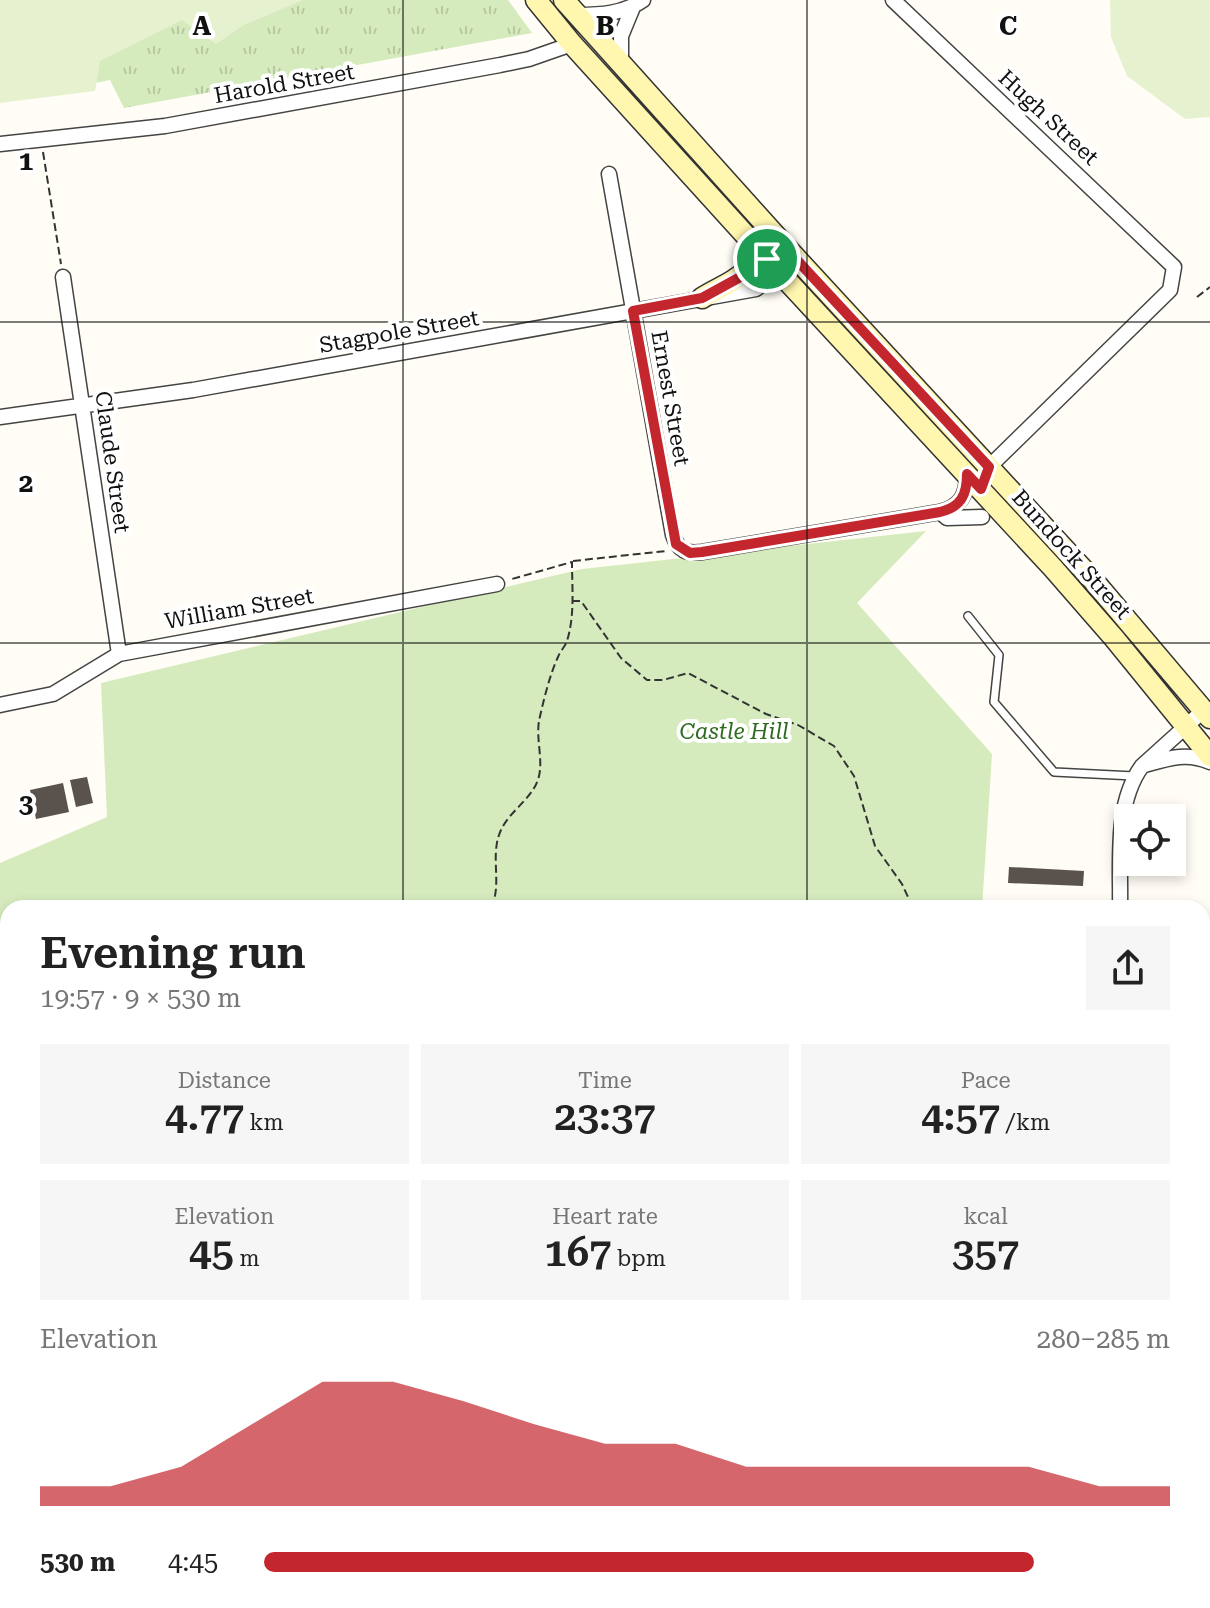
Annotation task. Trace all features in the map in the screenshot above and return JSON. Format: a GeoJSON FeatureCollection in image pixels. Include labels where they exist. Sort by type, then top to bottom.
{"type":"FeatureCollection","features":[{"type":"Feature","properties":{"kind":"main road","name":"Bundock Street"},"geometry":{"type":"LineString","coordinates":[[536,0],[572,44],[974,481],[1114,638],[1210,756]]}},
{"type":"Feature","properties":{"kind":"main road","name":"Bundock Street"},"geometry":{"type":"LineString","coordinates":[[570,8],[1145,639],[1207,714]]}},
{"type":"Feature","properties":{"kind":"main road"},"geometry":{"type":"LineString","coordinates":[[702,298],[744,275],[755,257],[756,246]]}},
{"type":"Feature","properties":{"kind":"street","name":"Hugh Street"},"geometry":{"type":"LineString","coordinates":[[893,0],[1174,267],[1170,290],[989,467]]}},
{"type":"Feature","properties":{"kind":"street"},"geometry":{"type":"LineString","coordinates":[[570,8],[600,15],[638,4]]}},
{"type":"Feature","properties":{"kind":"street"},"geometry":{"type":"LineString","coordinates":[[621,65],[621,36],[638,4]]}},
{"type":"Feature","properties":{"kind":"street","name":"Harold Street"},"geometry":{"type":"LineString","coordinates":[[0,144],[165,126],[246,112],[529,59],[572,44]]}},
{"type":"Feature","properties":{"kind":"street","name":"Ernest Street"},"geometry":{"type":"LineString","coordinates":[[609,174],[673,535],[676,544],[690,553]]}},
{"type":"Feature","properties":{"kind":"street","name":"Stagpole Street"},"geometry":{"type":"LineString","coordinates":[[0,417],[193,390],[756,289],[795,258]]}},
{"type":"Feature","properties":{"kind":"street","name":"Claude Street"},"geometry":{"type":"LineString","coordinates":[[63,277],[119,654]]}},
{"type":"Feature","properties":{"kind":"street"},"geometry":{"type":"LineString","coordinates":[[690,553],[951,509],[989,467]]}},
{"type":"Feature","properties":{"kind":"street"},"geometry":{"type":"LineString","coordinates":[[940,512],[947,518],[982,517]]}},
{"type":"Feature","properties":{"kind":"street","name":"William Street"},"geometry":{"type":"LineString","coordinates":[[0,705],[53,694],[119,654],[497,584]]}},
{"type":"Feature","properties":{"kind":"street"},"geometry":{"type":"LineString","coordinates":[[1120,900],[1124,807],[1138,771],[1187,725],[1207,714]]}},
{"type":"Feature","properties":{"kind":"street"},"geometry":{"type":"LineString","coordinates":[[1138,771],[1189,755],[1210,762]]}},
{"type":"Feature","properties":{"kind":"lane"},"geometry":{"type":"LineString","coordinates":[[968,616],[999,655],[994,702],[1054,772],[1138,771]]}},
{"type":"Feature","properties":{"kind":"path"},"geometry":{"type":"LineString","coordinates":[[41,139],[63,277]]}},
{"type":"Feature","properties":{"kind":"path"},"geometry":{"type":"LineString","coordinates":[[1197,297],[1210,287]]}},
{"type":"Feature","properties":{"kind":"path"},"geometry":{"type":"LineString","coordinates":[[497,584],[572,562],[659,553],[671,549],[690,553]]}},
{"type":"Feature","properties":{"kind":"path"},"geometry":{"type":"LineString","coordinates":[[495,900],[495,851],[501,830],[539,776],[538,724],[547,686],[566,644],[572,617],[572,562]]}},
{"type":"Feature","properties":{"kind":"path"},"geometry":{"type":"LineString","coordinates":[[572,601],[581,601],[621,658],[647,680],[663,680],[688,673],[766,714],[798,725],[834,746],[854,776],[875,846],[909,900]]}},
{"type":"Feature","properties":{"kind":"green space"},"geometry":{"type":"Polygon","coordinates":[[[0,0],[508,0],[532,33],[124,108],[110,80],[0,102],[0,0]]]}},
{"type":"Feature","properties":{"kind":"green space"},"geometry":{"type":"Polygon","coordinates":[[[0,0],[303,0],[244,25],[216,44],[182,20],[100,61],[95,91],[0,103],[0,0]]]}},
{"type":"Feature","properties":{"kind":"green space"},"geometry":{"type":"Polygon","coordinates":[[[1110,0],[1210,0],[1210,117],[1185,119],[1127,76],[1111,37],[1110,0]]]}},
{"type":"Feature","properties":{"kind":"green space","name":"Castle Hill"},"geometry":{"type":"Polygon","coordinates":[[[926,531],[857,603],[992,754],[983,900],[0,900],[0,863],[107,817],[101,683],[582,569],[926,531]]]}},
{"type":"Feature","properties":{"kind":"building"},"geometry":{"type":"Polygon","coordinates":[[[87,777],[93,803],[76,807],[70,780],[87,777]]]}},
{"type":"Feature","properties":{"kind":"building"},"geometry":{"type":"Polygon","coordinates":[[[63,783],[69,812],[36,819],[30,790],[63,783]]]}},
{"type":"Feature","properties":{"kind":"building"},"geometry":{"type":"Polygon","coordinates":[[[1009,867],[1084,871],[1083,886],[1008,883],[1009,867]]]}},
{"type":"Feature","properties":{"kind":"route"},"geometry":{"type":"LineString","coordinates":[[756,246],[767,259],[779,272],[795,258],[989,467],[981,489],[967,474],[964,497],[951,509],[940,512],[702,552],[690,553],[676,544],[633,311],[702,298],[738,279],[750,268],[756,246]]}}]}
